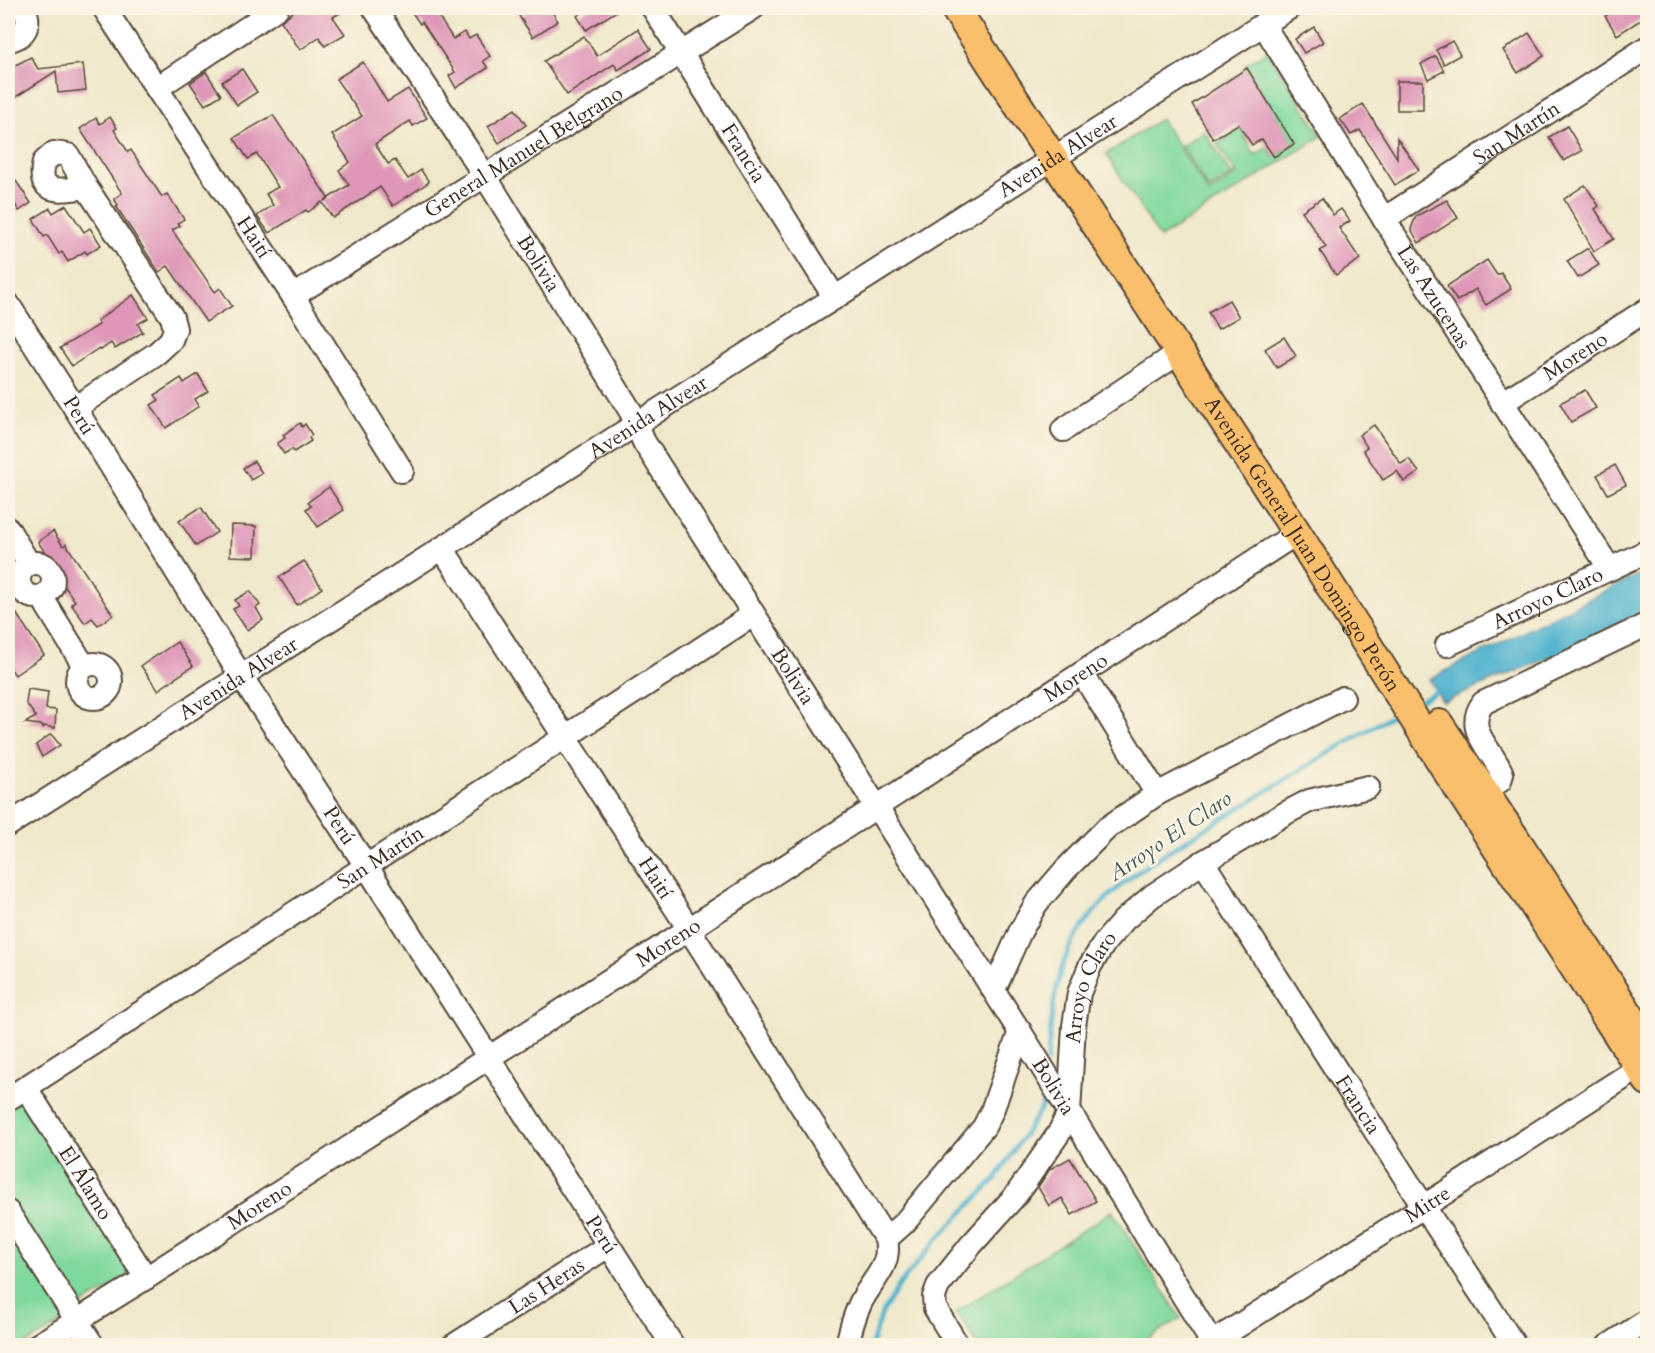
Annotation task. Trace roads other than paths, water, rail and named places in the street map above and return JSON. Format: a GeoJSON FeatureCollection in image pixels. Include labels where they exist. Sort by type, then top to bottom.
{"type":"FeatureCollection","features":[{"type":"Feature","properties":{"kind":"main road","name":"Avenida General Juan Domingo Perón"},"geometry":{"type":"LineString","coordinates":[[955,8],[1060,153],[1399,677],[1645,1064]]}},
{"type":"Feature","properties":{"kind":"main road","name":"Avenida General Juan Domingo Perón"},"geometry":{"type":"LineString","coordinates":[[976,8],[1180,352],[1297,533],[1399,677]]}},
{"type":"Feature","properties":{"kind":"main road","name":"Avenida General Juan Domingo Perón"},"geometry":{"type":"LineString","coordinates":[[1427,723],[1484,791],[1645,1064]]}},
{"type":"Feature","properties":{"kind":"street"},"geometry":{"type":"LineString","coordinates":[[8,40],[19,36],[27,27],[27,15],[23,8]]}},
{"type":"Feature","properties":{"kind":"street","name":"Haití"},"geometry":{"type":"LineString","coordinates":[[104,8],[293,296],[402,471]]}},
{"type":"Feature","properties":{"kind":"street"},"geometry":{"type":"LineString","coordinates":[[157,88],[278,8]]}},
{"type":"Feature","properties":{"kind":"street","name":"Bolivia"},"geometry":{"type":"LineString","coordinates":[[374,8],[485,176],[631,412],[644,442],[1025,1038],[1211,1344]]}},
{"type":"Feature","properties":{"kind":"street","name":"Francia"},"geometry":{"type":"LineString","coordinates":[[653,8],[835,298]]}},
{"type":"Feature","properties":{"kind":"street","name":"General Manuel Belgrano"},"geometry":{"type":"LineString","coordinates":[[293,296],[753,8]]}},
{"type":"Feature","properties":{"kind":"street","name":"Avenida Alvear"},"geometry":{"type":"LineString","coordinates":[[8,825],[835,298],[1276,13]]}},
{"type":"Feature","properties":{"kind":"street","name":"Las Azucenas"},"geometry":{"type":"LineString","coordinates":[[1276,13],[1384,219],[1610,569]]}},
{"type":"Feature","properties":{"kind":"street","name":"San Martín"},"geometry":{"type":"LineString","coordinates":[[1384,219],[1647,47]]}},
{"type":"Feature","properties":{"kind":"street"},"geometry":{"type":"LineString","coordinates":[[75,408],[157,354],[171,340],[175,330],[172,317],[86,187]]}},
{"type":"Feature","properties":{"kind":"street","name":"Perú"},"geometry":{"type":"LineString","coordinates":[[8,304],[241,676],[367,867],[673,1346]]}},
{"type":"Feature","properties":{"kind":"street","name":"Moreno"},"geometry":{"type":"LineString","coordinates":[[1502,403],[1647,309]]}},
{"type":"Feature","properties":{"kind":"street"},"geometry":{"type":"LineString","coordinates":[[1063,430],[1180,352]]}},
{"type":"Feature","properties":{"kind":"street"},"geometry":{"type":"LineString","coordinates":[[8,529],[29,564],[40,562],[52,572],[53,583],[48,593],[43,596],[46,606],[84,666]]}},
{"type":"Feature","properties":{"kind":"street","name":"Moreno"},"geometry":{"type":"LineString","coordinates":[[36,1346],[146,1278],[877,807],[1297,533]]}},
{"type":"Feature","properties":{"kind":"street","name":"Haití"},"geometry":{"type":"LineString","coordinates":[[442,548],[689,928],[886,1239]]}},
{"type":"Feature","properties":{"kind":"street","name":"Arroyo Claro"},"geometry":{"type":"LineString","coordinates":[[1447,645],[1647,551]]}},
{"type":"Feature","properties":{"kind":"street","name":"San Martín"},"geometry":{"type":"LineString","coordinates":[[17,1094],[753,615]]}},
{"type":"Feature","properties":{"kind":"street"},"geometry":{"type":"LineString","coordinates":[[1484,791],[1500,781],[1502,774],[1482,740],[1476,722],[1476,713],[1483,703],[1647,625]]}},
{"type":"Feature","properties":{"kind":"street"},"geometry":{"type":"LineString","coordinates":[[1082,673],[1157,794]]}},
{"type":"Feature","properties":{"kind":"street"},"geometry":{"type":"LineString","coordinates":[[994,990],[1020,932],[1036,904],[1066,869],[1107,828],[1157,794],[1343,698]]}},
{"type":"Feature","properties":{"kind":"street","name":"Arroyo Claro"},"geometry":{"type":"LineString","coordinates":[[958,1346],[935,1308],[934,1297],[938,1287],[964,1253],[1017,1195],[1059,1133],[1065,1105],[1079,993],[1090,966],[1105,942],[1124,920],[1152,896],[1203,862],[1310,801],[1368,787]]}},
{"type":"Feature","properties":{"kind":"street","name":"Francia"},"geometry":{"type":"LineString","coordinates":[[1203,862],[1515,1346]]}},
{"type":"Feature","properties":{"kind":"street"},"geometry":{"type":"LineString","coordinates":[[847,1346],[861,1302],[886,1263],[889,1251],[886,1239],[905,1222],[984,1126],[1025,1038]]}},
{"type":"Feature","properties":{"kind":"street","name":"Mitre"},"geometry":{"type":"LineString","coordinates":[[1211,1344],[1645,1064]]}},
{"type":"Feature","properties":{"kind":"street","name":"El Álamo"},"geometry":{"type":"LineString","coordinates":[[17,1094],[146,1278]]}},
{"type":"Feature","properties":{"kind":"street"},"geometry":{"type":"LineString","coordinates":[[8,1212],[93,1346]]}},
{"type":"Feature","properties":{"kind":"street","name":"Las Heras"},"geometry":{"type":"LineString","coordinates":[[453,1346],[608,1245]]}},
{"type":"Feature","properties":{"kind":"street"},"geometry":{"type":"LineString","coordinates":[[1608,1346],[1647,1320]]}},
{"type":"Feature","properties":{"kind":"water"},"geometry":{"type":"Polygon","coordinates":[[[1647,570],[1647,611],[1567,650],[1443,702],[1429,679],[1647,570]]]}},
{"type":"Feature","properties":{"kind":"waterway","name":"Arroyo El Claro"},"geometry":{"type":"LineString","coordinates":[[1414,704],[1441,689]]}},
{"type":"Feature","properties":{"kind":"waterway","name":"Arroyo El Claro"},"geometry":{"type":"LineString","coordinates":[[1047,1062],[1052,1014],[1062,967],[1075,938],[1107,898],[1126,881],[1169,851],[1399,712]]}},
{"type":"Feature","properties":{"kind":"waterway","name":"Arroyo El Claro"},"geometry":{"type":"LineString","coordinates":[[871,1346],[882,1313],[900,1284],[938,1238],[996,1178],[1042,1107],[1044,1088]]}}]}
